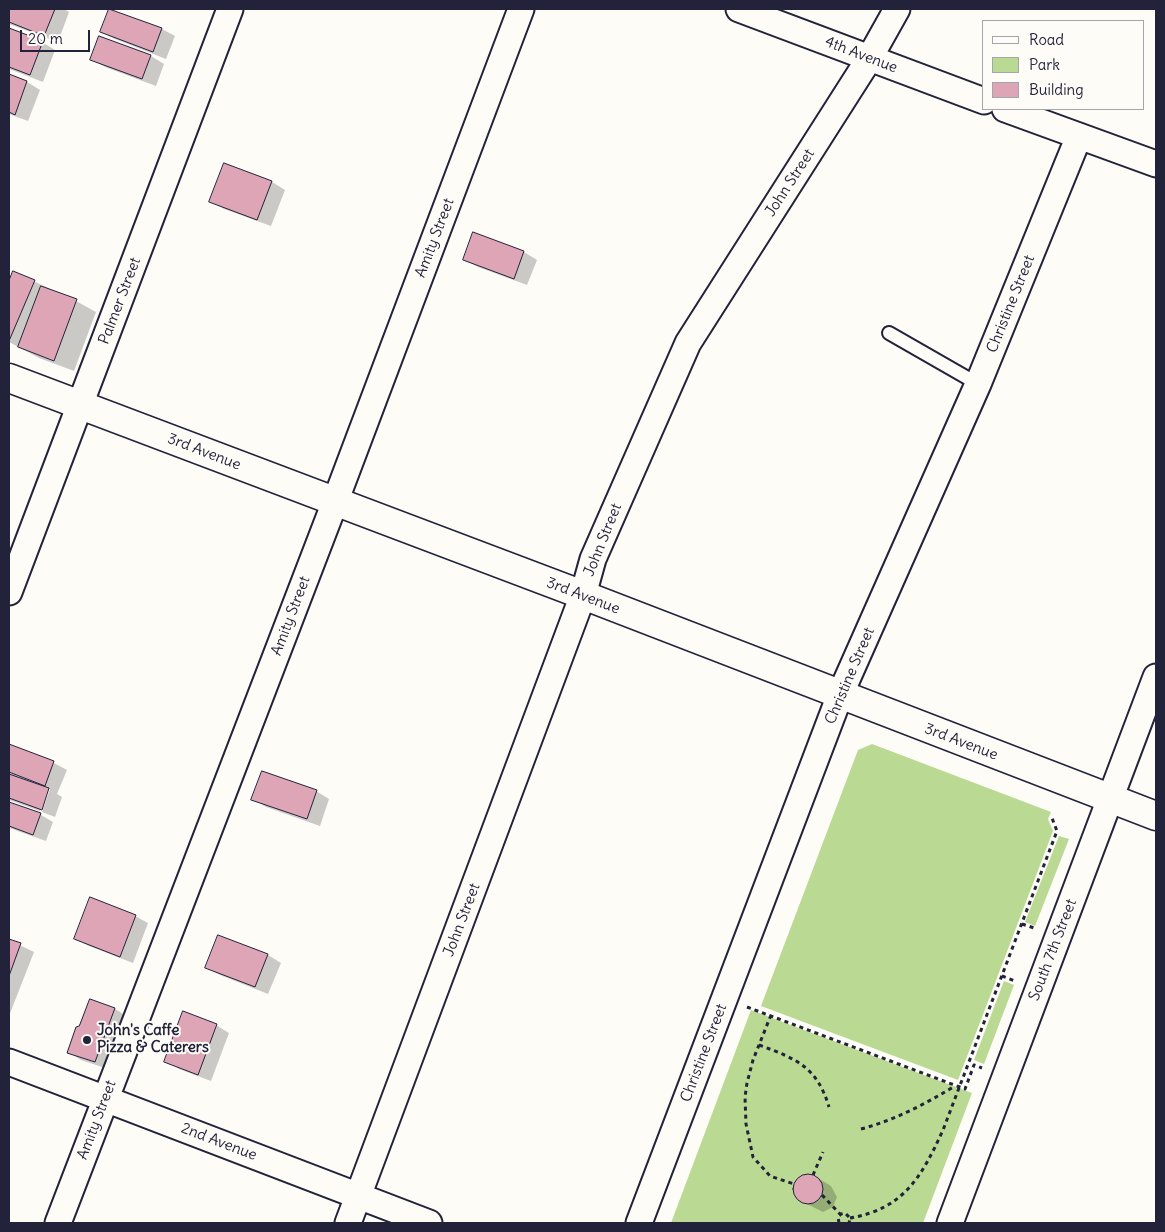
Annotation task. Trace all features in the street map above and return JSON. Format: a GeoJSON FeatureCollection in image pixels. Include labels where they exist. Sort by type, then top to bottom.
{"type":"FeatureCollection","features":[{"type":"Feature","properties":{"kind":"street","name":"Palmer Street"},"geometry":{"type":"LineString","coordinates":[[9,592],[230,9]]}},
{"type":"Feature","properties":{"kind":"street","name":"Amity Street"},"geometry":{"type":"LineString","coordinates":[[58,1223],[335,502],[521,9]]}},
{"type":"Feature","properties":{"kind":"street","name":"4th Avenue"},"geometry":{"type":"LineString","coordinates":[[739,9],[982,100]]}},
{"type":"Feature","properties":{"kind":"street","name":"John Street"},"geometry":{"type":"LineString","coordinates":[[348,1223],[583,596],[593,559],[688,342],[869,59],[897,9]]}},
{"type":"Feature","properties":{"kind":"street"},"geometry":{"type":"LineString","coordinates":[[1009,110],[1156,164]]}},
{"type":"Feature","properties":{"kind":"street","name":"Christine Street"},"geometry":{"type":"LineString","coordinates":[[639,1223],[840,695],[978,384],[1079,136]]}},
{"type":"Feature","properties":{"kind":"street","name":"3rd Avenue"},"geometry":{"type":"LineString","coordinates":[[9,378],[1156,816]]}},
{"type":"Feature","properties":{"kind":"street","name":"South 7th Street"},"geometry":{"type":"LineString","coordinates":[[950,1223],[1156,677]]}},
{"type":"Feature","properties":{"kind":"street","name":"2nd Avenue"},"geometry":{"type":"LineString","coordinates":[[9,1062],[429,1223]]}},
{"type":"Feature","properties":{"kind":"lane"},"geometry":{"type":"LineString","coordinates":[[889,334],[978,384]]}},
{"type":"Feature","properties":{"kind":"path"},"geometry":{"type":"LineString","coordinates":[[850,1218],[868,1214],[885,1207],[902,1194],[918,1177],[934,1150],[1057,831],[1052,818]]}},
{"type":"Feature","properties":{"kind":"path"},"geometry":{"type":"LineString","coordinates":[[1022,924],[1034,928]]}},
{"type":"Feature","properties":{"kind":"path"},"geometry":{"type":"LineString","coordinates":[[1002,976],[1015,981]]}},
{"type":"Feature","properties":{"kind":"path"},"geometry":{"type":"LineString","coordinates":[[747,1007],[965,1089],[974,1065],[983,1068]]}},
{"type":"Feature","properties":{"kind":"path"},"geometry":{"type":"LineString","coordinates":[[771,1015],[750,1070],[745,1097],[746,1124],[753,1157],[770,1176],[794,1184]]}},
{"type":"Feature","properties":{"kind":"path"},"geometry":{"type":"LineString","coordinates":[[760,1045],[796,1060],[806,1067],[814,1075],[824,1091],[829,1107]]}},
{"type":"Feature","properties":{"kind":"path"},"geometry":{"type":"LineString","coordinates":[[861,1129],[899,1116],[958,1086]]}},
{"type":"Feature","properties":{"kind":"path"},"geometry":{"type":"LineString","coordinates":[[813,1175],[822,1152]]}},
{"type":"Feature","properties":{"kind":"path"},"geometry":{"type":"LineString","coordinates":[[822,1195],[840,1214]]}},
{"type":"Feature","properties":{"kind":"path"},"geometry":{"type":"LineString","coordinates":[[840,1214],[845,1212],[850,1218]]}},
{"type":"Feature","properties":{"kind":"path"},"geometry":{"type":"LineString","coordinates":[[840,1214],[838,1217],[840,1223]]}},
{"type":"Feature","properties":{"kind":"path"},"geometry":{"type":"LineString","coordinates":[[848,1223],[850,1218]]}},
{"type":"Feature","properties":{"kind":"green space"},"geometry":{"type":"Polygon","coordinates":[[[872,744],[1051,812],[1048,819],[1053,831],[958,1080],[761,1006],[858,750],[872,744]]]}},
{"type":"Feature","properties":{"kind":"green space"},"geometry":{"type":"Polygon","coordinates":[[[1059,836],[1069,839],[1035,926],[1025,922],[1059,836]]]}},
{"type":"Feature","properties":{"kind":"green space"},"geometry":{"type":"Polygon","coordinates":[[[1004,981],[1014,985],[984,1064],[974,1060],[1004,981]]]}},
{"type":"Feature","properties":{"kind":"green space"},"geometry":{"type":"Polygon","coordinates":[[[751,1010],[972,1093],[923,1223],[671,1223],[751,1010]]]}},
{"type":"Feature","properties":{"kind":"building"},"geometry":{"type":"Polygon","coordinates":[[[9,9],[55,9],[44,36],[9,22],[9,9]]]}},
{"type":"Feature","properties":{"kind":"building"},"geometry":{"type":"Polygon","coordinates":[[[109,9],[162,28],[153,52],[100,32],[109,9]]]}},
{"type":"Feature","properties":{"kind":"building"},"geometry":{"type":"Polygon","coordinates":[[[9,28],[43,41],[30,75],[9,67],[9,28]]]}},
{"type":"Feature","properties":{"kind":"building"},"geometry":{"type":"Polygon","coordinates":[[[99,36],[151,55],[142,79],[90,60],[99,36]]]}},
{"type":"Feature","properties":{"kind":"building"},"geometry":{"type":"Polygon","coordinates":[[[9,74],[27,81],[15,115],[9,112],[9,74]]]}},
{"type":"Feature","properties":{"kind":"building"},"geometry":{"type":"Polygon","coordinates":[[[224,163],[272,181],[257,220],[209,202],[224,163]]]}},
{"type":"Feature","properties":{"kind":"building"},"geometry":{"type":"Polygon","coordinates":[[[473,232],[524,251],[514,279],[463,260],[473,232]]]}},
{"type":"Feature","properties":{"kind":"building"},"geometry":{"type":"Polygon","coordinates":[[[13,271],[35,280],[9,341],[9,281],[13,271]]]}},
{"type":"Feature","properties":{"kind":"building"},"geometry":{"type":"Polygon","coordinates":[[[41,286],[77,299],[54,361],[18,347],[41,286]]]}},
{"type":"Feature","properties":{"kind":"building"},"geometry":{"type":"Polygon","coordinates":[[[9,744],[54,761],[45,786],[9,772],[9,744]]]}},
{"type":"Feature","properties":{"kind":"building"},"geometry":{"type":"Polygon","coordinates":[[[262,771],[317,790],[307,819],[251,800],[262,771]]]}},
{"type":"Feature","properties":{"kind":"building"},"geometry":{"type":"Polygon","coordinates":[[[9,774],[49,788],[42,810],[9,798],[9,774]]]}},
{"type":"Feature","properties":{"kind":"building"},"geometry":{"type":"Polygon","coordinates":[[[9,802],[41,813],[33,835],[9,826],[9,802]]]}},
{"type":"Feature","properties":{"kind":"building"},"geometry":{"type":"Polygon","coordinates":[[[90,897],[136,915],[120,957],[74,939],[90,897]]]}},
{"type":"Feature","properties":{"kind":"building"},"geometry":{"type":"Polygon","coordinates":[[[218,935],[268,954],[255,987],[205,968],[218,935]]]}},
{"type":"Feature","properties":{"kind":"building"},"geometry":{"type":"Polygon","coordinates":[[[9,939],[21,943],[9,976],[9,939]]]}},
{"type":"Feature","properties":{"kind":"building","name":"John's Caffe Pizza & Caterers"},"geometry":{"type":"Polygon","coordinates":[[[90,999],[115,1008],[95,1062],[67,1053],[76,1027],[79,1026],[90,999]]]}},
{"type":"Feature","properties":{"kind":"building"},"geometry":{"type":"Polygon","coordinates":[[[183,1011],[217,1024],[198,1075],[164,1062],[183,1011]]]}},
{"type":"Feature","properties":{"kind":"building"},"geometry":{"type":"Polygon","coordinates":[[[808,1174],[819,1178],[823,1189],[819,1200],[808,1204],[797,1200],[793,1189],[797,1178],[808,1174]]]}},
{"type":"Feature","properties":{"kind":"place","name":"John's Caffe Pizza & Caterers"},"geometry":{"type":"Point","coordinates":[87,1040]}}]}
